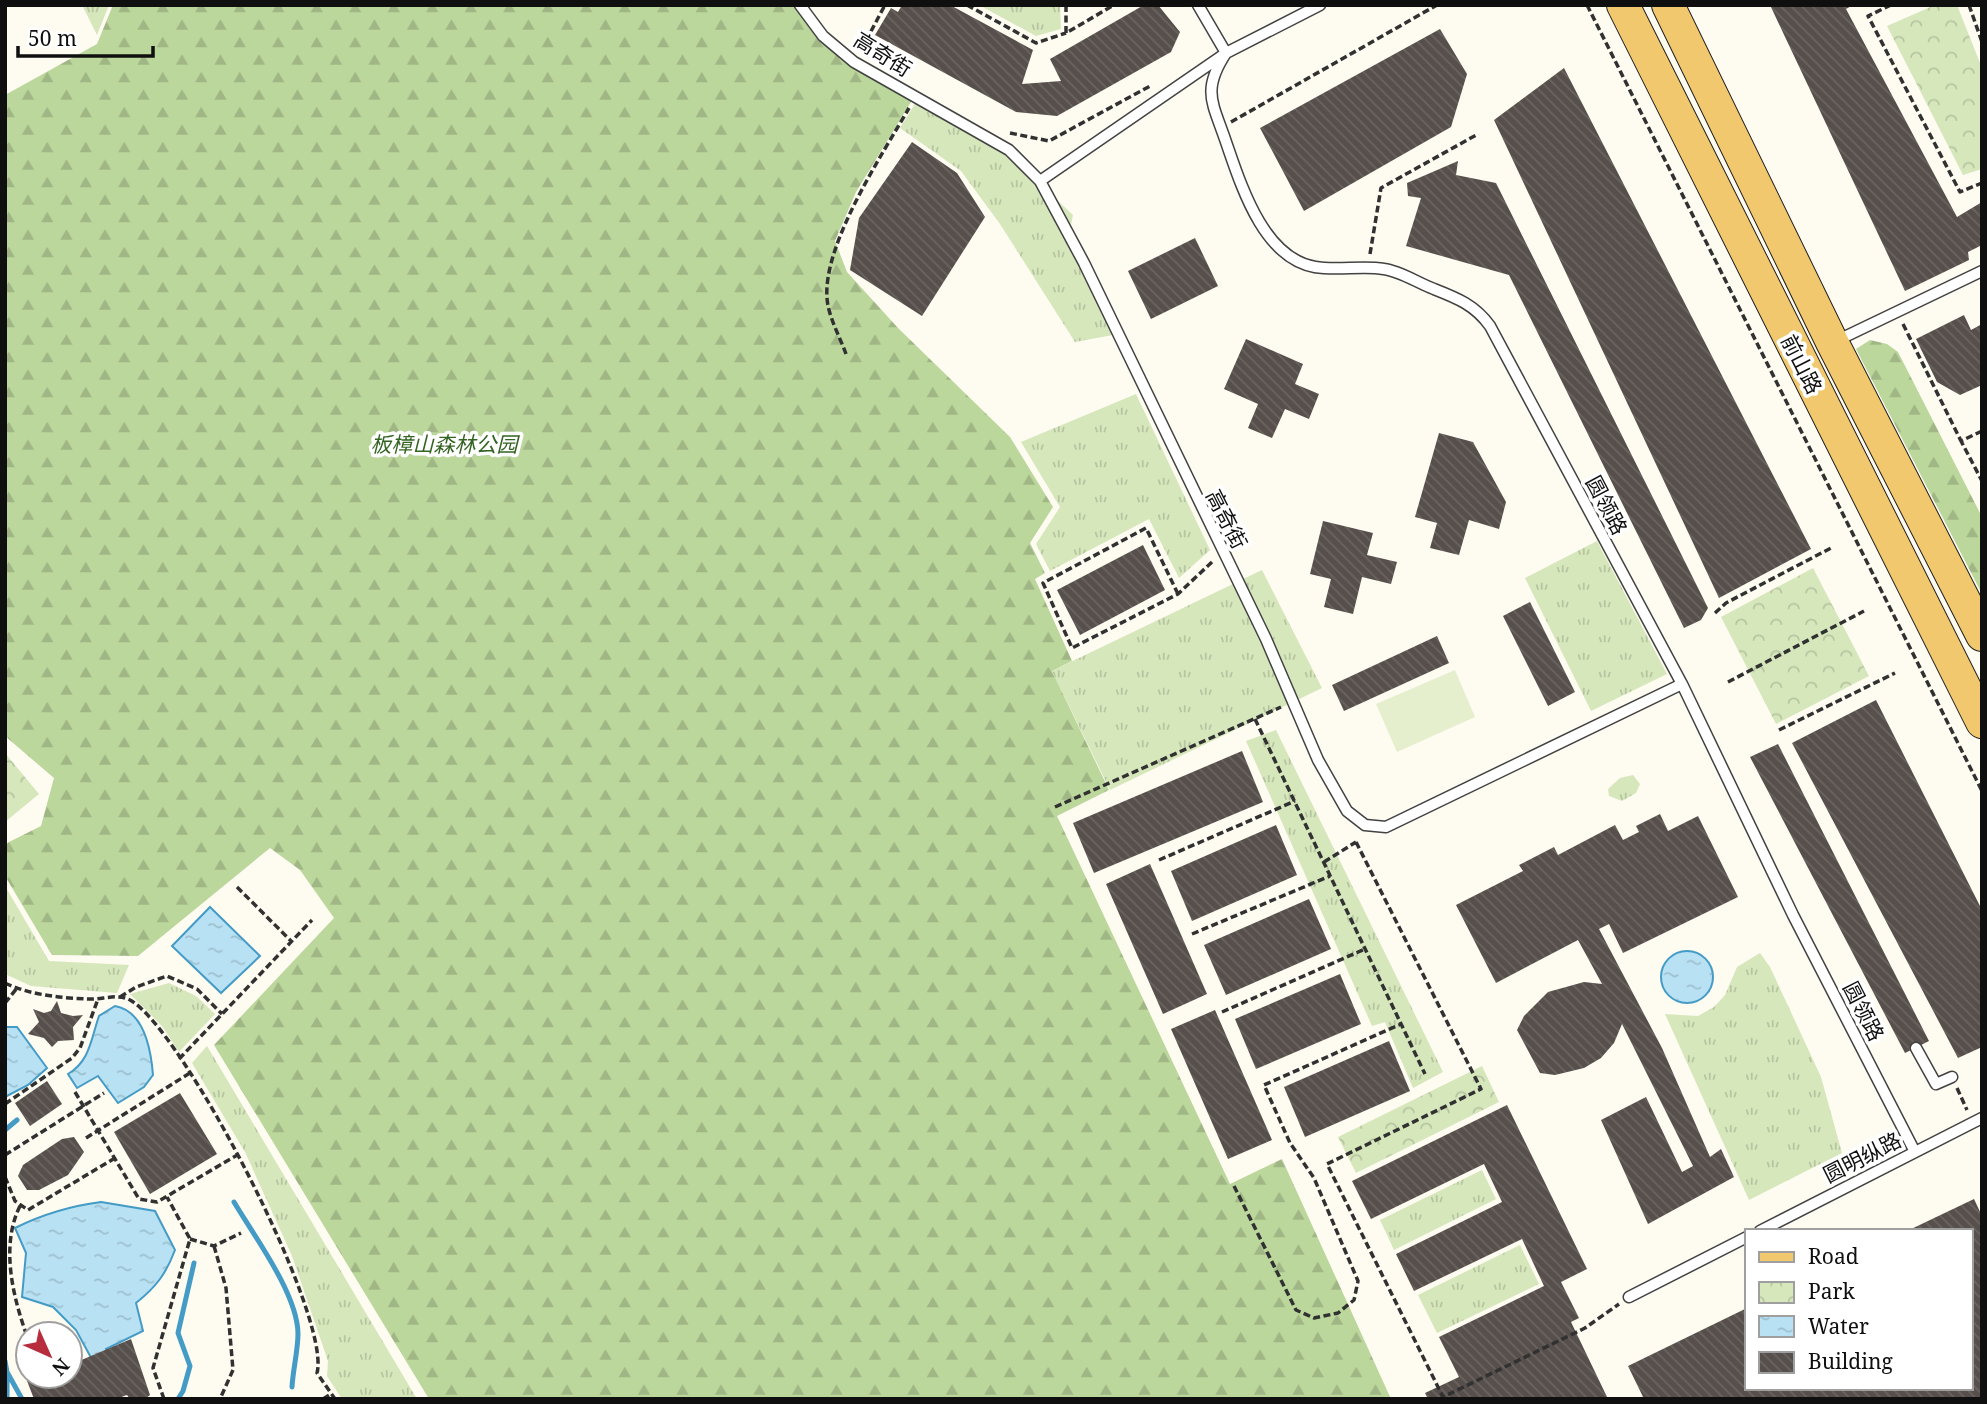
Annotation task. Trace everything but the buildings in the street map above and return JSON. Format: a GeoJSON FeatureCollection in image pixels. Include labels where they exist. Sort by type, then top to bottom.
{"type":"FeatureCollection","features":[{"type":"Feature","properties":{"kind":"main road","name":"前山路"},"geometry":{"type":"LineString","coordinates":[[1623,5],[1982,722]]}},
{"type":"Feature","properties":{"kind":"main road","name":"前山路"},"geometry":{"type":"LineString","coordinates":[[1668,5],[1832,342],[1982,635]]}},
{"type":"Feature","properties":{"kind":"lane","name":"高奇街"},"geometry":{"type":"LineString","coordinates":[[800,5],[823,36],[854,62],[1009,150],[1040,181],[1084,263],[1318,760],[1346,811],[1365,825]]}},
{"type":"Feature","properties":{"kind":"lane"},"geometry":{"type":"LineString","coordinates":[[1198,5],[1226,53]]}},
{"type":"Feature","properties":{"kind":"lane"},"geometry":{"type":"LineString","coordinates":[[1040,181],[1226,53],[1320,5]]}},
{"type":"Feature","properties":{"kind":"lane","name":"圆领路"},"geometry":{"type":"LineString","coordinates":[[1226,53],[1214,70],[1209,87],[1240,181],[1259,219],[1276,243],[1298,261],[1313,267],[1385,269],[1466,302],[1479,311],[1490,326],[1682,684],[1781,890],[1915,1152]]}},
{"type":"Feature","properties":{"kind":"lane"},"geometry":{"type":"LineString","coordinates":[[1832,342],[1982,271]]}},
{"type":"Feature","properties":{"kind":"lane"},"geometry":{"type":"LineString","coordinates":[[1365,825],[1386,827],[1682,684]]}},
{"type":"Feature","properties":{"kind":"lane"},"geometry":{"type":"LineString","coordinates":[[1916,1048],[1936,1084],[1952,1077]]}},
{"type":"Feature","properties":{"kind":"lane","name":"圆明纵路"},"geometry":{"type":"LineString","coordinates":[[1764,1229],[1977,1120]]}},
{"type":"Feature","properties":{"kind":"lane"},"geometry":{"type":"LineString","coordinates":[[1629,1297],[1745,1238]]}},
{"type":"Feature","properties":{"kind":"path"},"geometry":{"type":"LineString","coordinates":[[854,62],[885,5]]}},
{"type":"Feature","properties":{"kind":"path"},"geometry":{"type":"LineString","coordinates":[[967,5],[1036,43],[1066,33],[1114,5]]}},
{"type":"Feature","properties":{"kind":"path"},"geometry":{"type":"LineString","coordinates":[[1066,5],[1066,33]]}},
{"type":"Feature","properties":{"kind":"path"},"geometry":{"type":"LineString","coordinates":[[1221,127],[1437,5]]}},
{"type":"Feature","properties":{"kind":"path"},"geometry":{"type":"LineString","coordinates":[[1587,5],[1982,791]]}},
{"type":"Feature","properties":{"kind":"path"},"geometry":{"type":"LineString","coordinates":[[1891,5],[1868,16],[1880,40],[1959,192],[1982,183]]}},
{"type":"Feature","properties":{"kind":"path"},"geometry":{"type":"LineString","coordinates":[[1969,5],[1982,42]]}},
{"type":"Feature","properties":{"kind":"path"},"geometry":{"type":"LineString","coordinates":[[984,136],[1008,133],[1049,141],[1164,79]]}},
{"type":"Feature","properties":{"kind":"path"},"geometry":{"type":"LineString","coordinates":[[846,354],[827,301],[827,277],[860,194],[915,97]]}},
{"type":"Feature","properties":{"kind":"path"},"geometry":{"type":"LineString","coordinates":[[1368,270],[1381,188],[1478,134]]}},
{"type":"Feature","properties":{"kind":"path"},"geometry":{"type":"LineString","coordinates":[[1897,311],[1982,481]]}},
{"type":"Feature","properties":{"kind":"path"},"geometry":{"type":"LineString","coordinates":[[1961,441],[1982,431]]}},
{"type":"Feature","properties":{"kind":"path"},"geometry":{"type":"LineString","coordinates":[[1178,594],[1146,528],[1043,583],[1072,648],[1178,594],[1222,552]]}},
{"type":"Feature","properties":{"kind":"path"},"geometry":{"type":"LineString","coordinates":[[1715,613],[1726,603],[1831,548]]}},
{"type":"Feature","properties":{"kind":"path"},"geometry":{"type":"LineString","coordinates":[[1728,682],[1864,611]]}},
{"type":"Feature","properties":{"kind":"path"},"geometry":{"type":"LineString","coordinates":[[1779,730],[1895,673]]}},
{"type":"Feature","properties":{"kind":"path"},"geometry":{"type":"LineString","coordinates":[[1055,807],[1293,702]]}},
{"type":"Feature","properties":{"kind":"path"},"geometry":{"type":"LineString","coordinates":[[1255,719],[1425,1074]]}},
{"type":"Feature","properties":{"kind":"path"},"geometry":{"type":"LineString","coordinates":[[1159,860],[1295,802]]}},
{"type":"Feature","properties":{"kind":"path"},"geometry":{"type":"LineString","coordinates":[[1324,862],[1346,851],[1356,842],[1365,825]]}},
{"type":"Feature","properties":{"kind":"path"},"geometry":{"type":"LineString","coordinates":[[1356,842],[1481,1089],[1327,1164],[1443,1397],[1585,1328],[1629,1297]]}},
{"type":"Feature","properties":{"kind":"path"},"geometry":{"type":"LineString","coordinates":[[1192,934],[1330,876]]}},
{"type":"Feature","properties":{"kind":"path"},"geometry":{"type":"LineString","coordinates":[[237,887],[291,941]]}},
{"type":"Feature","properties":{"kind":"path"},"geometry":{"type":"LineString","coordinates":[[179,1059],[312,920]]}},
{"type":"Feature","properties":{"kind":"path"},"geometry":{"type":"LineString","coordinates":[[1223,1012],[1365,949]]}},
{"type":"Feature","properties":{"kind":"path"},"geometry":{"type":"LineString","coordinates":[[120,997],[136,987],[167,976],[197,989],[222,1014]]}},
{"type":"Feature","properties":{"kind":"path"},"geometry":{"type":"LineString","coordinates":[[5,983],[17,988],[98,999],[120,997],[132,1001],[158,1029],[190,1073],[239,1154],[288,1262],[321,1360],[317,1373],[335,1399]]}},
{"type":"Feature","properties":{"kind":"path"},"geometry":{"type":"LineString","coordinates":[[5,1003],[17,988]]}},
{"type":"Feature","properties":{"kind":"path"},"geometry":{"type":"LineString","coordinates":[[5,1104],[72,1058],[80,1048],[98,999]]}},
{"type":"Feature","properties":{"kind":"path"},"geometry":{"type":"LineString","coordinates":[[1234,1186],[1296,1310],[1305,1316],[1327,1317],[1348,1306],[1358,1290],[1355,1273],[1314,1178],[1290,1143],[1264,1085],[1401,1024]]}},
{"type":"Feature","properties":{"kind":"path"},"geometry":{"type":"LineString","coordinates":[[86,1138],[190,1073]]}},
{"type":"Feature","properties":{"kind":"path"},"geometry":{"type":"LineString","coordinates":[[1952,1077],[1977,1120]]}},
{"type":"Feature","properties":{"kind":"path"},"geometry":{"type":"LineString","coordinates":[[75,1092],[139,1199],[157,1202],[239,1154]]}},
{"type":"Feature","properties":{"kind":"path"},"geometry":{"type":"LineString","coordinates":[[5,1155],[104,1093]]}},
{"type":"Feature","properties":{"kind":"path"},"geometry":{"type":"LineString","coordinates":[[5,1177],[15,1201],[28,1210],[115,1158]]}},
{"type":"Feature","properties":{"kind":"path"},"geometry":{"type":"LineString","coordinates":[[164,1399],[153,1368],[190,1239],[167,1196]]}},
{"type":"Feature","properties":{"kind":"path"},"geometry":{"type":"LineString","coordinates":[[20,1206],[11,1221],[8,1242],[12,1298],[21,1320]]}},
{"type":"Feature","properties":{"kind":"path"},"geometry":{"type":"LineString","coordinates":[[190,1239],[214,1246],[241,1233]]}},
{"type":"Feature","properties":{"kind":"path"},"geometry":{"type":"LineString","coordinates":[[214,1246],[226,1288],[233,1370],[220,1399]]}},
{"type":"Feature","properties":{"kind":"path"},"geometry":{"type":"LineString","coordinates":[[323,1399],[331,1394]]}},
{"type":"Feature","properties":{"kind":"green space"},"geometry":{"type":"Polygon","coordinates":[[[82,5],[109,5],[97,35],[82,5]]]}},
{"type":"Feature","properties":{"kind":"green space","name":"板樟山森林公园"},"geometry":{"type":"Polygon","coordinates":[[[113,5],[800,5],[823,37],[914,97],[856,192],[835,241],[847,272],[898,328],[1010,437],[1053,507],[1030,543],[1045,573],[1035,579],[1072,661],[1052,671],[1109,790],[1057,816],[1230,1184],[1282,1159],[1391,1399],[429,1399],[214,1045],[334,918],[300,870],[270,848],[138,956],[52,955],[5,876],[5,844],[41,826],[54,778],[5,736],[5,95],[97,44],[113,5]]]}},
{"type":"Feature","properties":{"kind":"green space"},"geometry":{"type":"Polygon","coordinates":[[[979,5],[1060,5],[1061,29],[1036,36],[979,5]]]}},
{"type":"Feature","properties":{"kind":"green space"},"geometry":{"type":"Polygon","coordinates":[[[1935,5],[1957,5],[1982,68],[1982,169],[1963,175],[1887,26],[1935,5]]]}},
{"type":"Feature","properties":{"kind":"green space"},"geometry":{"type":"Polygon","coordinates":[[[916,102],[1005,152],[1073,215],[1068,239],[1113,335],[1075,342],[1000,224],[961,171],[900,128],[916,102]]]}},
{"type":"Feature","properties":{"kind":"green space"},"geometry":{"type":"Polygon","coordinates":[[[1870,340],[1887,344],[1898,352],[1982,517],[1982,594],[1856,349],[1870,340]]]}},
{"type":"Feature","properties":{"kind":"green space"},"geometry":{"type":"Polygon","coordinates":[[[1136,394],[1210,550],[1179,578],[1149,519],[1050,571],[1036,544],[1060,507],[1021,442],[1136,394]]]}},
{"type":"Feature","properties":{"kind":"green space"},"geometry":{"type":"Polygon","coordinates":[[[1597,541],[1667,674],[1591,711],[1525,578],[1597,541]]]}},
{"type":"Feature","properties":{"kind":"green space"},"geometry":{"type":"Polygon","coordinates":[[[1813,568],[1869,676],[1776,724],[1721,617],[1813,568]]]}},
{"type":"Feature","properties":{"kind":"green space"},"geometry":{"type":"Polygon","coordinates":[[[1262,570],[1322,688],[1110,790],[1052,671],[1262,570]]]}},
{"type":"Feature","properties":{"kind":"green space"},"geometry":{"type":"Polygon","coordinates":[[[1455,670],[1475,717],[1397,752],[1376,704],[1455,670]]]}},
{"type":"Feature","properties":{"kind":"green space"},"geometry":{"type":"Polygon","coordinates":[[[1276,730],[1443,1072],[1413,1088],[1385,1022],[1372,1026],[1246,741],[1276,730]]]}},
{"type":"Feature","properties":{"kind":"green space"},"geometry":{"type":"Polygon","coordinates":[[[5,753],[39,794],[5,822],[5,753]]]}},
{"type":"Feature","properties":{"kind":"green space"},"geometry":{"type":"Polygon","coordinates":[[[1633,775],[1640,784],[1636,793],[1622,801],[1609,796],[1608,789],[1620,778],[1633,775]]]}},
{"type":"Feature","properties":{"kind":"green space"},"geometry":{"type":"Polygon","coordinates":[[[5,886],[49,961],[129,965],[117,993],[31,986],[5,974],[5,886]]]}},
{"type":"Feature","properties":{"kind":"green space"},"geometry":{"type":"Polygon","coordinates":[[[1760,953],[1770,967],[1821,1077],[1842,1153],[1749,1200],[1665,1014],[1698,1016],[1714,1007],[1725,995],[1737,967],[1760,953]]]}},
{"type":"Feature","properties":{"kind":"green space"},"geometry":{"type":"Polygon","coordinates":[[[169,983],[196,996],[215,1014],[179,1052],[162,1026],[130,994],[169,983]]]}},
{"type":"Feature","properties":{"kind":"green space"},"geometry":{"type":"Polygon","coordinates":[[[207,1046],[417,1399],[342,1399],[327,1376],[328,1361],[292,1256],[245,1152],[192,1063],[207,1046]]]}},
{"type":"Feature","properties":{"kind":"green space"},"geometry":{"type":"Polygon","coordinates":[[[1482,1066],[1499,1102],[1356,1173],[1338,1137],[1482,1066]]]}},
{"type":"Feature","properties":{"kind":"green space"},"geometry":{"type":"Polygon","coordinates":[[[1482,1170],[1496,1199],[1394,1250],[1380,1220],[1482,1170]]]}},
{"type":"Feature","properties":{"kind":"green space"},"geometry":{"type":"Polygon","coordinates":[[[1520,1245],[1539,1284],[1437,1333],[1418,1295],[1520,1245]]]}},
{"type":"Feature","properties":{"kind":"water"},"geometry":{"type":"Polygon","coordinates":[[[210,907],[260,956],[221,993],[172,946],[210,907]]]}},
{"type":"Feature","properties":{"kind":"water"},"geometry":{"type":"Polygon","coordinates":[[[1687,951],[1697,953],[1705,959],[1711,967],[1711,987],[1705,995],[1697,1001],[1687,1003],[1677,1001],[1669,995],[1663,987],[1661,977],[1663,967],[1669,959],[1677,953],[1687,951]]]}},
{"type":"Feature","properties":{"kind":"water"},"geometry":{"type":"Polygon","coordinates":[[[115,1006],[125,1009],[139,1023],[148,1044],[153,1075],[144,1087],[118,1103],[98,1076],[77,1088],[68,1074],[85,1056],[99,1016],[115,1006]]]}},
{"type":"Feature","properties":{"kind":"water"},"geometry":{"type":"Polygon","coordinates":[[[5,1027],[17,1027],[47,1068],[28,1085],[5,1097],[5,1027]]]}},
{"type":"Feature","properties":{"kind":"water"},"geometry":{"type":"Polygon","coordinates":[[[101,1202],[155,1211],[175,1250],[160,1280],[136,1303],[143,1331],[106,1349],[116,1371],[101,1376],[84,1345],[84,1320],[66,1320],[53,1307],[22,1297],[26,1253],[15,1228],[57,1211],[101,1202]]]}},
{"type":"Feature","properties":{"kind":"waterway"},"geometry":{"type":"LineString","coordinates":[[5,1130],[17,1120]]}},
{"type":"Feature","properties":{"kind":"waterway"},"geometry":{"type":"LineString","coordinates":[[234,1202],[283,1283],[296,1317],[298,1340],[292,1387]]}},
{"type":"Feature","properties":{"kind":"waterway"},"geometry":{"type":"LineString","coordinates":[[178,1399],[190,1366],[178,1333],[194,1263]]}},
{"type":"Feature","properties":{"kind":"waterway"},"geometry":{"type":"LineString","coordinates":[[5,1361],[7,1372],[22,1399]]}},
{"type":"Feature","properties":{"kind":"waterway"},"geometry":{"type":"LineString","coordinates":[[7,1374],[7,1399]]}}]}
